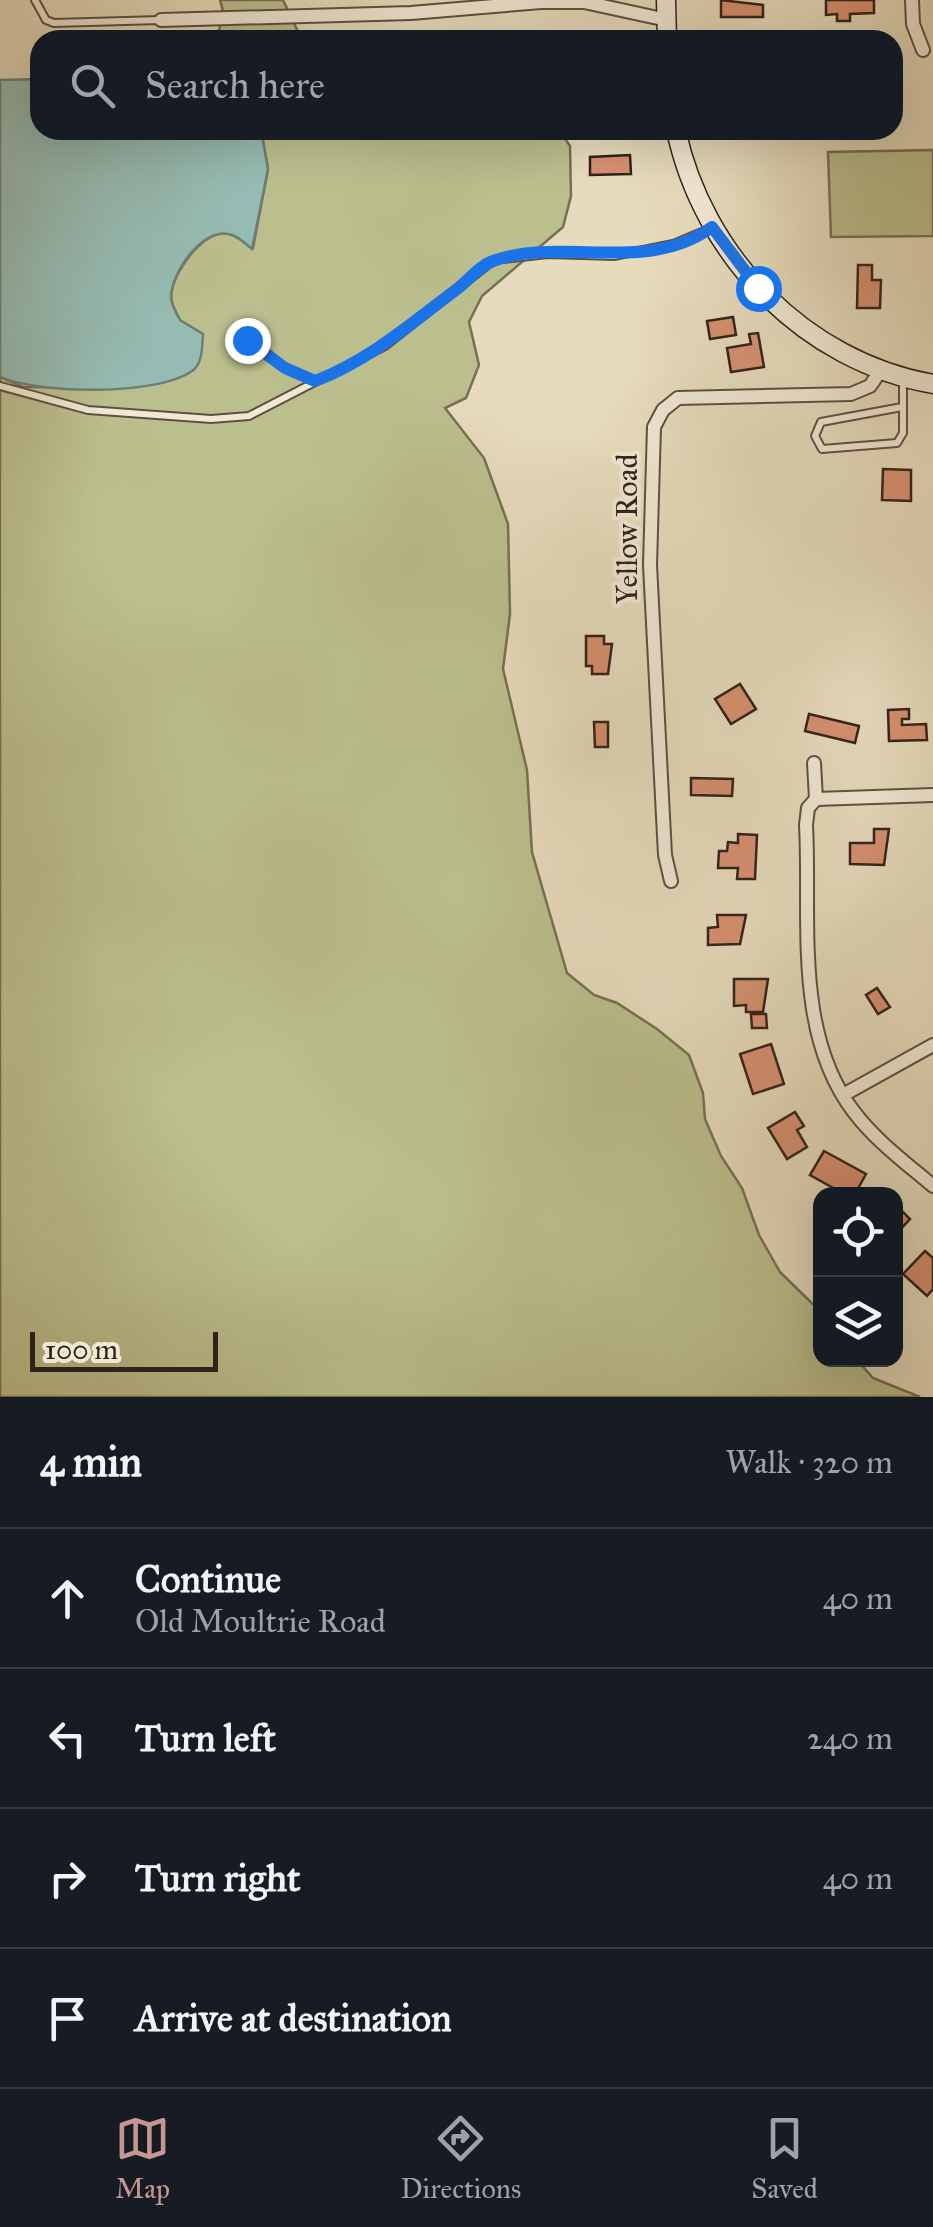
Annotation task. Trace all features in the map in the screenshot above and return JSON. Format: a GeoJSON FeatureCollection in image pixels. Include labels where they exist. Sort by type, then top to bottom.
{"type":"FeatureCollection","features":[{"type":"Feature","properties":{"kind":"main road"},"geometry":{"type":"LineString","coordinates":[[666,0],[668,30]]}},
{"type":"Feature","properties":{"kind":"main road"},"geometry":{"type":"LineString","coordinates":[[679,140],[688,176],[712,227],[738,265],[780,310],[826,343],[881,370],[933,384]]}},
{"type":"Feature","properties":{"kind":"street"},"geometry":{"type":"LineString","coordinates":[[912,0],[913,24],[923,50]]}},
{"type":"Feature","properties":{"kind":"street"},"geometry":{"type":"LineString","coordinates":[[161,20],[584,2],[667,20]]}},
{"type":"Feature","properties":{"kind":"street","name":"Yellow Road"},"geometry":{"type":"LineString","coordinates":[[671,881],[665,855],[650,565],[654,427],[663,410],[678,398],[851,394],[870,386],[881,370]]}},
{"type":"Feature","properties":{"kind":"street"},"geometry":{"type":"LineString","coordinates":[[814,763],[816,799],[808,808],[806,825],[811,998],[822,1046],[843,1094],[867,1127],[933,1186]]}},
{"type":"Feature","properties":{"kind":"street"},"geometry":{"type":"LineString","coordinates":[[816,799],[933,794]]}},
{"type":"Feature","properties":{"kind":"street"},"geometry":{"type":"LineString","coordinates":[[843,1094],[933,1045]]}},
{"type":"Feature","properties":{"kind":"lane"},"geometry":{"type":"LineString","coordinates":[[35,0],[46,20],[54,24],[161,20]]}},
{"type":"Feature","properties":{"kind":"lane"},"geometry":{"type":"LineString","coordinates":[[0,386],[88,410],[210,419],[248,416],[300,393],[315,381],[384,346],[494,260],[548,254],[614,256],[672,244],[712,227]]}},
{"type":"Feature","properties":{"kind":"lane"},"geometry":{"type":"LineString","coordinates":[[239,331],[285,368],[315,381]]}},
{"type":"Feature","properties":{"kind":"lane"},"geometry":{"type":"LineString","coordinates":[[902,408],[821,422],[815,436],[822,449],[837,451],[897,444],[903,433],[903,377]]}},
{"type":"Feature","properties":{"kind":"green space"},"geometry":{"type":"Polygon","coordinates":[[[220,0],[283,0],[297,30],[219,30],[223,11],[220,0]]]}},
{"type":"Feature","properties":{"kind":"green space"},"geometry":{"type":"Polygon","coordinates":[[[263,140],[566,140],[570,146],[571,196],[563,227],[482,296],[469,322],[479,365],[466,398],[445,408],[484,458],[508,524],[510,614],[503,669],[527,770],[532,852],[567,973],[594,995],[617,1003],[657,1029],[689,1055],[703,1093],[705,1119],[721,1156],[742,1188],[759,1235],[780,1272],[813,1304],[813,1367],[863,1367],[873,1378],[920,1397],[0,1397],[0,377],[23,387],[137,387],[180,320],[172,302],[172,290],[179,271],[194,251],[212,236],[222,234],[235,236],[253,248],[268,169],[263,140]]]}},
{"type":"Feature","properties":{"kind":"green space"},"geometry":{"type":"Polygon","coordinates":[[[933,150],[933,236],[831,237],[828,152],[933,150]]]}},
{"type":"Feature","properties":{"kind":"water"},"geometry":{"type":"Polygon","coordinates":[[[30,79],[30,140],[263,140],[268,169],[252,249],[232,235],[211,237],[191,253],[172,288],[174,309],[180,320],[203,334],[201,354],[192,371],[153,385],[97,390],[41,387],[0,377],[0,80],[30,79]]]}},
{"type":"Feature","properties":{"kind":"building"},"geometry":{"type":"Polygon","coordinates":[[[721,0],[763,5],[763,17],[721,17],[721,0]]]}},
{"type":"Feature","properties":{"kind":"building"},"geometry":{"type":"Polygon","coordinates":[[[826,0],[874,0],[874,13],[850,14],[850,21],[837,21],[837,14],[826,15],[826,0]]]}},
{"type":"Feature","properties":{"kind":"building"},"geometry":{"type":"Polygon","coordinates":[[[630,155],[631,174],[590,175],[590,157],[630,155]]]}},
{"type":"Feature","properties":{"kind":"building"},"geometry":{"type":"Polygon","coordinates":[[[858,265],[872,265],[872,280],[881,280],[880,308],[857,308],[858,265]]]}},
{"type":"Feature","properties":{"kind":"building"},"geometry":{"type":"Polygon","coordinates":[[[733,317],[736,335],[710,339],[707,321],[733,317]]]}},
{"type":"Feature","properties":{"kind":"building"},"geometry":{"type":"Polygon","coordinates":[[[758,333],[764,367],[731,372],[727,348],[751,344],[749,334],[758,333]]]}},
{"type":"Feature","properties":{"kind":"building"},"geometry":{"type":"Polygon","coordinates":[[[883,469],[911,470],[911,501],[882,500],[883,469]]]}},
{"type":"Feature","properties":{"kind":"building"},"geometry":{"type":"Polygon","coordinates":[[[586,636],[604,636],[604,644],[612,644],[608,674],[592,674],[592,666],[586,666],[586,636]]]}},
{"type":"Feature","properties":{"kind":"building"},"geometry":{"type":"Polygon","coordinates":[[[740,684],[756,709],[731,724],[715,699],[740,684]]]}},
{"type":"Feature","properties":{"kind":"building"},"geometry":{"type":"Polygon","coordinates":[[[909,709],[909,719],[902,719],[902,725],[926,724],[927,740],[889,741],[888,710],[909,709]]]}},
{"type":"Feature","properties":{"kind":"building"},"geometry":{"type":"Polygon","coordinates":[[[809,714],[859,726],[855,743],[805,731],[809,714]]]}},
{"type":"Feature","properties":{"kind":"building"},"geometry":{"type":"Polygon","coordinates":[[[594,722],[608,722],[608,747],[595,747],[594,722]]]}},
{"type":"Feature","properties":{"kind":"building"},"geometry":{"type":"Polygon","coordinates":[[[691,778],[733,779],[732,796],[691,795],[691,778]]]}},
{"type":"Feature","properties":{"kind":"building"},"geometry":{"type":"Polygon","coordinates":[[[874,829],[889,829],[884,865],[850,864],[850,843],[874,843],[874,829]]]}},
{"type":"Feature","properties":{"kind":"building"},"geometry":{"type":"Polygon","coordinates":[[[738,834],[757,835],[755,879],[737,879],[738,868],[718,868],[719,851],[727,851],[728,842],[738,843],[738,834]]]}},
{"type":"Feature","properties":{"kind":"building"},"geometry":{"type":"Polygon","coordinates":[[[717,915],[746,915],[740,944],[708,945],[708,928],[718,927],[717,915]]]}},
{"type":"Feature","properties":{"kind":"building"},"geometry":{"type":"Polygon","coordinates":[[[734,979],[768,979],[763,1012],[746,1012],[746,1005],[734,1006],[734,979]]]}},
{"type":"Feature","properties":{"kind":"building"},"geometry":{"type":"Polygon","coordinates":[[[877,988],[890,1007],[878,1014],[866,995],[877,988]]]}},
{"type":"Feature","properties":{"kind":"building"},"geometry":{"type":"Polygon","coordinates":[[[751,1014],[766,1014],[767,1028],[752,1028],[751,1014]]]}},
{"type":"Feature","properties":{"kind":"building"},"geometry":{"type":"Polygon","coordinates":[[[771,1044],[784,1084],[753,1094],[740,1054],[771,1044]]]}},
{"type":"Feature","properties":{"kind":"building"},"geometry":{"type":"Polygon","coordinates":[[[795,1112],[804,1126],[797,1130],[807,1147],[787,1159],[768,1128],[795,1112]]]}},
{"type":"Feature","properties":{"kind":"building"},"geometry":{"type":"Polygon","coordinates":[[[824,1151],[866,1174],[859,1187],[831,1187],[810,1175],[824,1151]]]}},
{"type":"Feature","properties":{"kind":"building"},"geometry":{"type":"Polygon","coordinates":[[[925,1251],[933,1258],[933,1289],[927,1296],[903,1274],[925,1251]]]}},
{"type":"Feature","properties":{"kind":"route"},"geometry":{"type":"LineString","coordinates":[[247,340],[285,368],[315,381],[405,332],[494,260],[577,253],[614,256],[672,244],[712,227],[758,288]]}}]}
